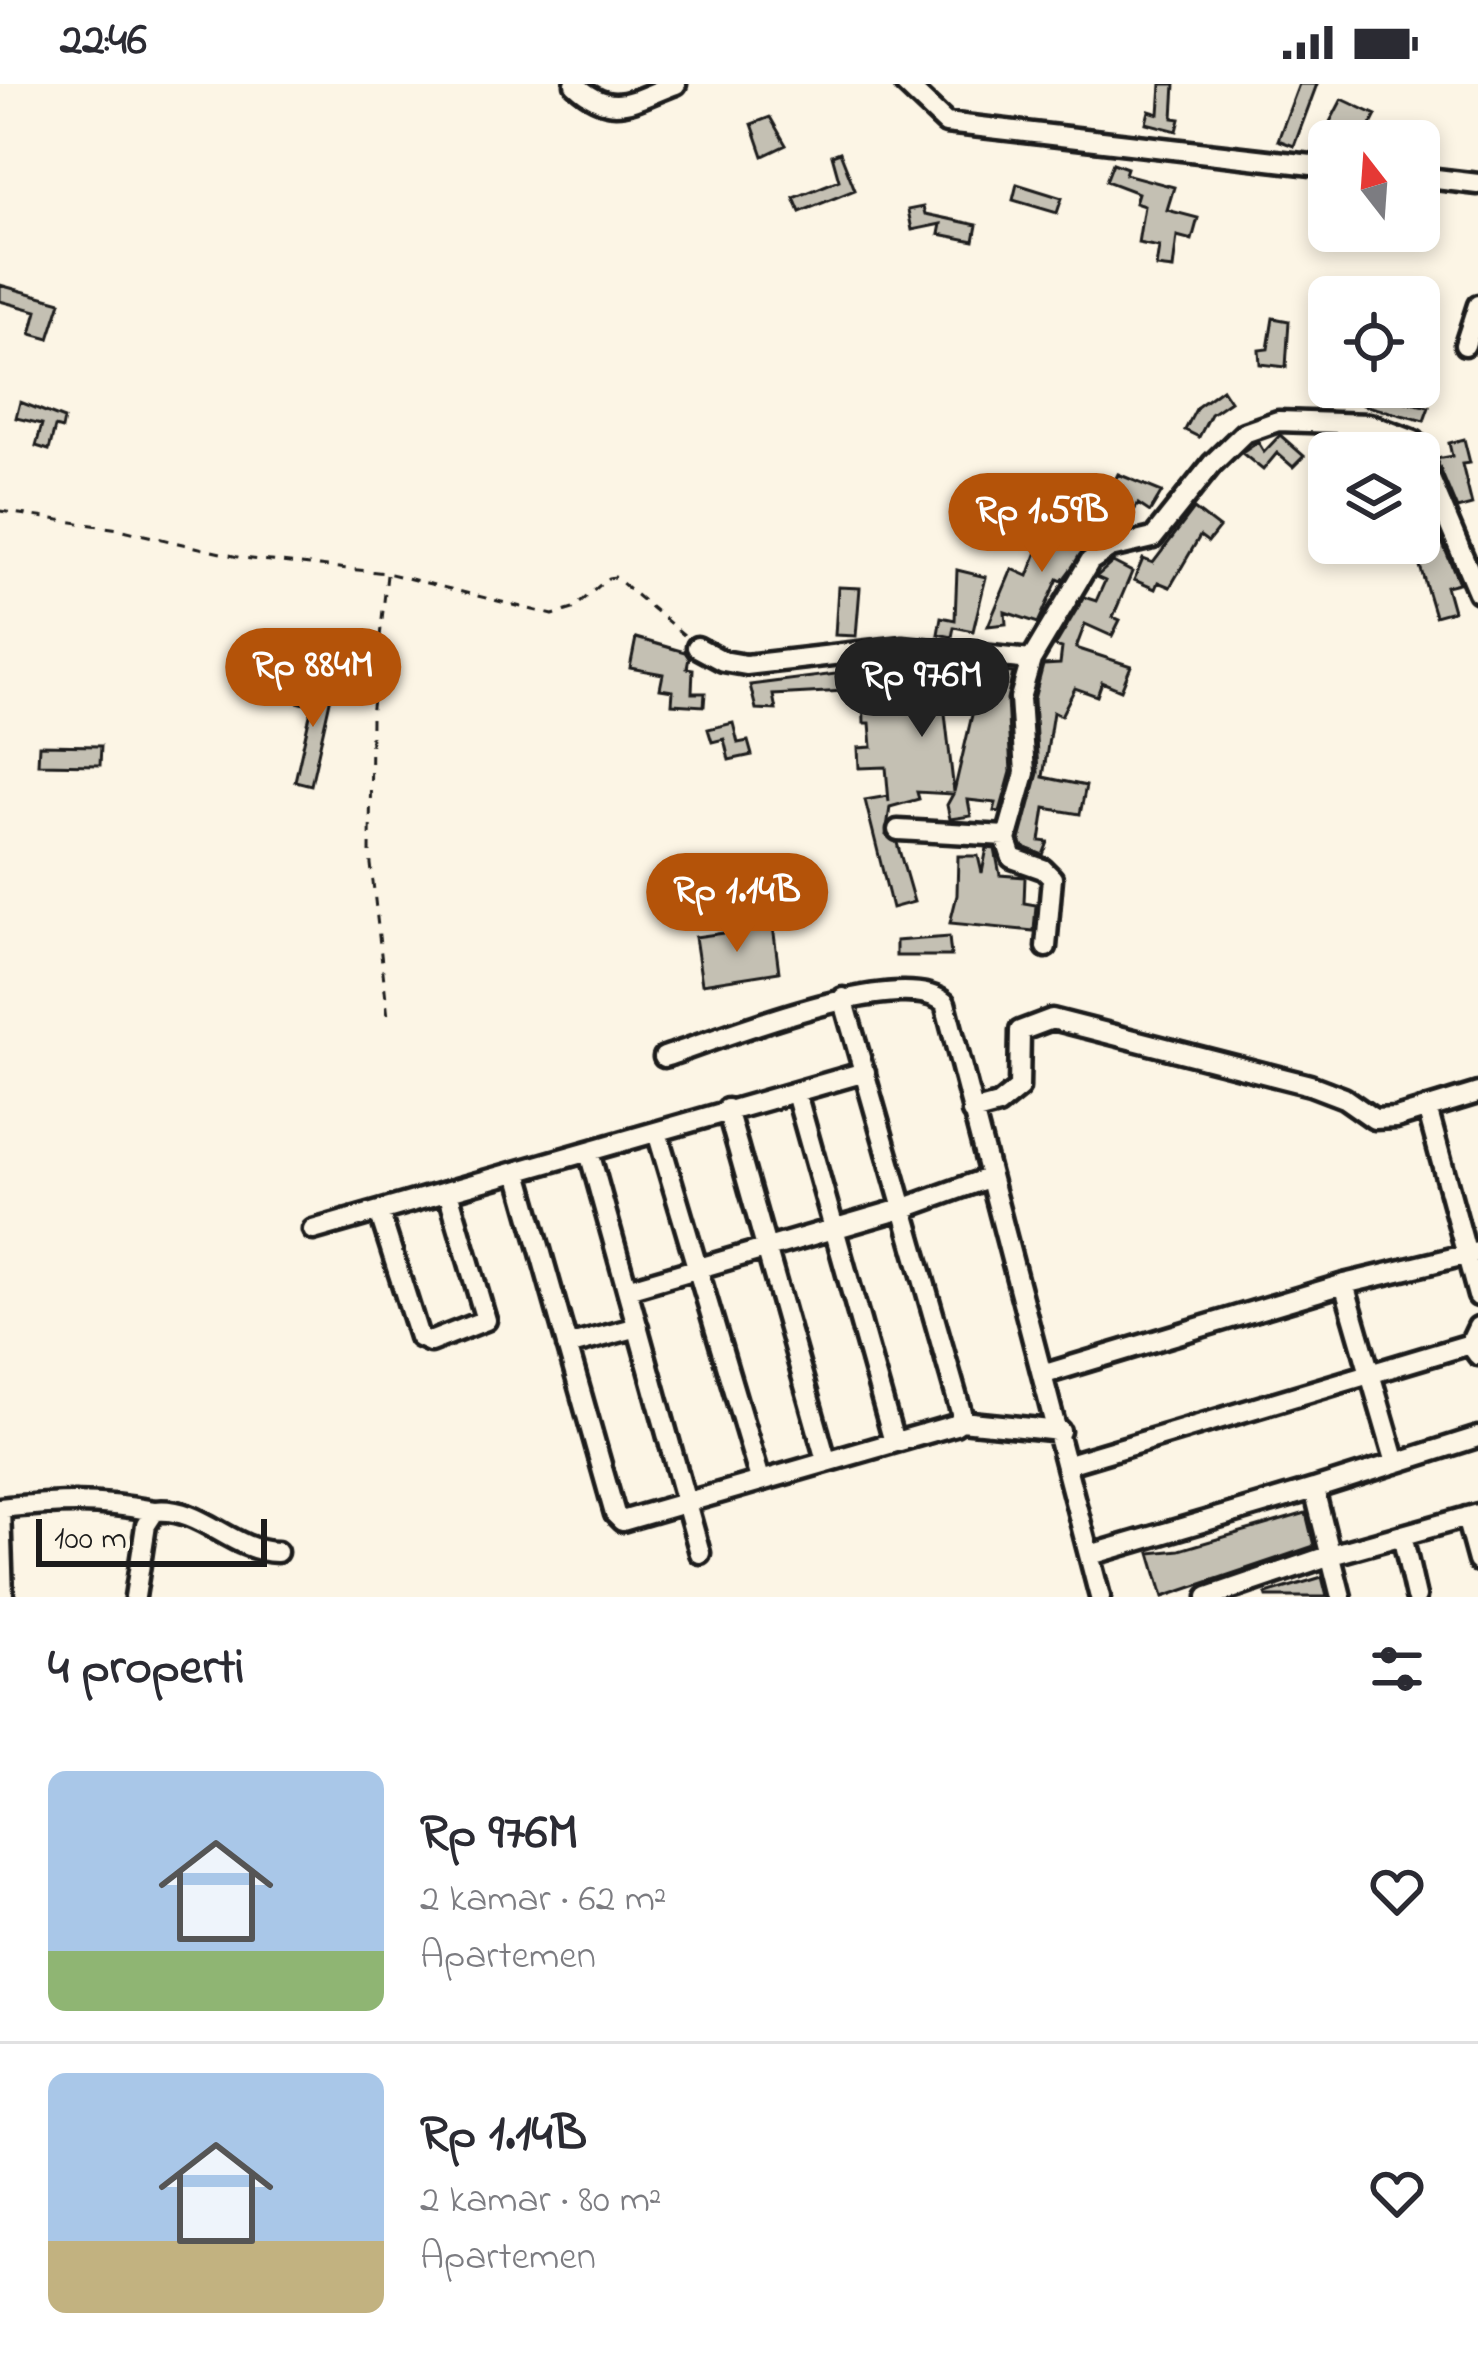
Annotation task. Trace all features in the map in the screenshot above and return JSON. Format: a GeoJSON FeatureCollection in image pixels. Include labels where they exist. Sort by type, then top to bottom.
{"type":"FeatureCollection","features":[{"type":"Feature","properties":{"kind":"street"},"geometry":{"type":"LineString","coordinates":[[575,84],[592,100],[618,106],[676,84]]}},
{"type":"Feature","properties":{"kind":"street"},"geometry":{"type":"LineString","coordinates":[[905,84],[946,123],[1308,164]]}},
{"type":"Feature","properties":{"kind":"street"},"geometry":{"type":"LineString","coordinates":[[1440,179],[1478,184]]}},
{"type":"Feature","properties":{"kind":"street"},"geometry":{"type":"LineString","coordinates":[[1465,345],[1478,305]]}},
{"type":"Feature","properties":{"kind":"street"},"geometry":{"type":"LineString","coordinates":[[1046,947],[1052,878],[1043,869],[1012,858],[1006,836],[1025,773],[1020,698],[1031,661],[1090,560],[1110,548],[1153,538],[1229,445],[1261,425],[1278,421],[1369,424],[1414,441],[1478,592]]}},
{"type":"Feature","properties":{"kind":"street"},"geometry":{"type":"LineString","coordinates":[[697,647],[723,661],[746,665],[904,646],[1031,661]]}},
{"type":"Feature","properties":{"kind":"street"},"geometry":{"type":"LineString","coordinates":[[898,830],[1006,836]]}},
{"type":"Feature","properties":{"kind":"street"},"geometry":{"type":"LineString","coordinates":[[664,1057],[843,998],[922,989],[945,1003],[1100,1597]]}},
{"type":"Feature","properties":{"kind":"street"},"geometry":{"type":"LineString","coordinates":[[843,998],[961,1421]]}},
{"type":"Feature","properties":{"kind":"street"},"geometry":{"type":"LineString","coordinates":[[972,1112],[998,1105],[1019,1088],[1020,1031],[1052,1019],[1310,1085],[1344,1098],[1374,1119],[1478,1093]]}},
{"type":"Feature","properties":{"kind":"street"},"geometry":{"type":"LineString","coordinates":[[313,1230],[865,1072]]}},
{"type":"Feature","properties":{"kind":"street"},"geometry":{"type":"LineString","coordinates":[[796,1093],[894,1442]]}},
{"type":"Feature","properties":{"kind":"street"},"geometry":{"type":"LineString","coordinates":[[1427,1108],[1474,1253],[1478,1296]]}},
{"type":"Feature","properties":{"kind":"street"},"geometry":{"type":"LineString","coordinates":[[727,1109],[826,1460]]}},
{"type":"Feature","properties":{"kind":"street"},"geometry":{"type":"LineString","coordinates":[[657,1132],[760,1479]]}},
{"type":"Feature","properties":{"kind":"street"},"geometry":{"type":"LineString","coordinates":[[589,1152],[700,1553]]}},
{"type":"Feature","properties":{"kind":"street"},"geometry":{"type":"LineString","coordinates":[[518,1172],[617,1517],[627,1520],[961,1421],[1060,1431]]}},
{"type":"Feature","properties":{"kind":"street"},"geometry":{"type":"LineString","coordinates":[[627,1289],[905,1208],[988,1178]]}},
{"type":"Feature","properties":{"kind":"street"},"geometry":{"type":"LineString","coordinates":[[379,1211],[419,1337],[430,1342],[486,1320],[448,1192]]}},
{"type":"Feature","properties":{"kind":"street"},"geometry":{"type":"LineString","coordinates":[[1045,1373],[1344,1284],[1474,1253]]}},
{"type":"Feature","properties":{"kind":"street"},"geometry":{"type":"LineString","coordinates":[[1344,1284],[1396,1463]]}},
{"type":"Feature","properties":{"kind":"street"},"geometry":{"type":"LineString","coordinates":[[567,1346],[638,1327]]}},
{"type":"Feature","properties":{"kind":"street"},"geometry":{"type":"LineString","coordinates":[[1067,1464],[1371,1377],[1475,1342]]}},
{"type":"Feature","properties":{"kind":"street"},"geometry":{"type":"LineString","coordinates":[[1090,1555],[1478,1437]]}},
{"type":"Feature","properties":{"kind":"street"},"geometry":{"type":"LineString","coordinates":[[1313,1489],[1341,1597]]}},
{"type":"Feature","properties":{"kind":"street"},"geometry":{"type":"LineString","coordinates":[[3,1597],[0,1509],[80,1500],[180,1510],[246,1549],[277,1552]]}},
{"type":"Feature","properties":{"kind":"street"},"geometry":{"type":"LineString","coordinates":[[135,1597],[146,1525],[154,1511]]}},
{"type":"Feature","properties":{"kind":"street"},"geometry":{"type":"LineString","coordinates":[[1208,1597],[1264,1589],[1330,1555],[1472,1516],[1478,1561]]}},
{"type":"Feature","properties":{"kind":"street"},"geometry":{"type":"LineString","coordinates":[[1402,1535],[1416,1597]]}},
{"type":"Feature","properties":{"kind":"path"},"geometry":{"type":"LineString","coordinates":[[0,511],[119,529],[242,558],[387,573],[554,615],[573,609],[615,577],[697,647]]}},
{"type":"Feature","properties":{"kind":"path"},"geometry":{"type":"LineString","coordinates":[[387,573],[371,716],[370,855],[388,1016]]}},
{"type":"Feature","properties":{"kind":"building"},"geometry":{"type":"Polygon","coordinates":[[[1161,84],[1175,84],[1177,131],[1146,123],[1149,111],[1159,114],[1161,84]]]}},
{"type":"Feature","properties":{"kind":"building"},"geometry":{"type":"Polygon","coordinates":[[[1299,84],[1317,84],[1294,146],[1278,140],[1299,84]]]}},
{"type":"Feature","properties":{"kind":"building"},"geometry":{"type":"Polygon","coordinates":[[[1342,99],[1376,115],[1374,120],[1331,120],[1342,99]]]}},
{"type":"Feature","properties":{"kind":"building"},"geometry":{"type":"Polygon","coordinates":[[[770,117],[786,145],[763,156],[752,124],[770,117]]]}},
{"type":"Feature","properties":{"kind":"building"},"geometry":{"type":"Polygon","coordinates":[[[840,152],[855,190],[800,212],[794,198],[839,180],[832,155],[840,152]]]}},
{"type":"Feature","properties":{"kind":"building"},"geometry":{"type":"Polygon","coordinates":[[[1113,163],[1127,168],[1125,174],[1174,187],[1167,210],[1198,218],[1192,240],[1177,236],[1173,269],[1156,267],[1159,247],[1138,243],[1144,206],[1135,203],[1138,193],[1106,181],[1113,163]]]}},
{"type":"Feature","properties":{"kind":"building"},"geometry":{"type":"Polygon","coordinates":[[[1017,184],[1062,198],[1057,213],[1013,200],[1017,184]]]}},
{"type":"Feature","properties":{"kind":"building"},"geometry":{"type":"Polygon","coordinates":[[[923,207],[925,214],[977,225],[974,241],[939,234],[941,224],[912,230],[908,210],[923,207]]]}},
{"type":"Feature","properties":{"kind":"building"},"geometry":{"type":"Polygon","coordinates":[[[0,285],[61,302],[49,339],[31,334],[37,311],[0,301],[0,285]]]}},
{"type":"Feature","properties":{"kind":"building"},"geometry":{"type":"Polygon","coordinates":[[[1273,318],[1289,321],[1286,367],[1260,364],[1259,350],[1268,349],[1273,318]]]}},
{"type":"Feature","properties":{"kind":"building"},"geometry":{"type":"Polygon","coordinates":[[[1222,389],[1230,401],[1211,414],[1199,437],[1185,430],[1197,407],[1222,389]]]}},
{"type":"Feature","properties":{"kind":"building"},"geometry":{"type":"Polygon","coordinates":[[[20,402],[64,419],[62,429],[55,427],[49,450],[36,446],[42,424],[16,418],[20,402]]]}},
{"type":"Feature","properties":{"kind":"building"},"geometry":{"type":"Polygon","coordinates":[[[1374,408],[1429,408],[1424,421],[1374,408]]]}},
{"type":"Feature","properties":{"kind":"building"},"geometry":{"type":"Polygon","coordinates":[[[1280,435],[1304,456],[1293,467],[1277,453],[1263,470],[1242,453],[1258,442],[1264,452],[1280,435]]]}},
{"type":"Feature","properties":{"kind":"building"},"geometry":{"type":"Polygon","coordinates":[[[1464,439],[1470,463],[1462,464],[1472,505],[1457,509],[1440,469],[1440,458],[1452,456],[1449,443],[1464,439]]]}},
{"type":"Feature","properties":{"kind":"building"},"geometry":{"type":"Polygon","coordinates":[[[1118,474],[1162,492],[1150,512],[1138,504],[1116,533],[1103,525],[1114,506],[1105,501],[1118,474]]]}},
{"type":"Feature","properties":{"kind":"building"},"geometry":{"type":"Polygon","coordinates":[[[1194,509],[1219,528],[1208,542],[1200,536],[1170,587],[1158,582],[1155,589],[1134,580],[1143,559],[1153,563],[1194,509]]]}},
{"type":"Feature","properties":{"kind":"building"},"geometry":{"type":"Polygon","coordinates":[[[1071,523],[1099,532],[1062,581],[1058,579],[1038,623],[1005,612],[1006,624],[988,626],[1012,569],[1028,576],[1038,549],[1034,548],[1038,532],[1066,539],[1071,523]]]}},
{"type":"Feature","properties":{"kind":"building"},"geometry":{"type":"Polygon","coordinates":[[[1440,537],[1459,583],[1446,586],[1453,611],[1435,616],[1419,564],[1440,564],[1440,537]]]}},
{"type":"Feature","properties":{"kind":"building"},"geometry":{"type":"Polygon","coordinates":[[[1113,562],[1132,572],[1113,617],[1120,620],[1112,636],[1085,624],[1076,648],[1131,666],[1121,690],[1102,682],[1097,696],[1075,688],[1061,716],[1053,712],[1043,777],[1086,786],[1080,814],[1045,808],[1040,841],[1048,842],[1043,855],[1023,847],[1020,840],[1038,773],[1034,699],[1043,665],[1060,664],[1062,648],[1055,646],[1084,597],[1096,601],[1105,581],[1096,577],[1113,562]]]}},
{"type":"Feature","properties":{"kind":"building"},"geometry":{"type":"Polygon","coordinates":[[[957,570],[986,577],[973,631],[954,627],[952,637],[938,634],[941,617],[955,620],[957,570]]]}},
{"type":"Feature","properties":{"kind":"building"},"geometry":{"type":"Polygon","coordinates":[[[838,587],[860,588],[856,636],[835,635],[838,587]]]}},
{"type":"Feature","properties":{"kind":"building"},"geometry":{"type":"Polygon","coordinates":[[[636,638],[685,652],[687,668],[693,669],[692,693],[705,693],[704,706],[672,704],[673,691],[660,689],[663,674],[630,668],[636,638]]]}},
{"type":"Feature","properties":{"kind":"building"},"geometry":{"type":"Polygon","coordinates":[[[915,664],[1013,673],[1007,699],[1011,772],[1000,812],[994,811],[996,803],[968,800],[971,816],[950,819],[947,805],[953,794],[917,792],[919,799],[890,807],[886,835],[897,843],[914,902],[892,908],[865,800],[888,796],[889,802],[886,767],[859,768],[858,748],[872,747],[870,723],[864,723],[863,690],[773,695],[776,710],[756,709],[750,685],[844,673],[845,668],[915,664]],[[943,696],[954,792],[975,702],[943,696]]]}},
{"type":"Feature","properties":{"kind":"building"},"geometry":{"type":"Polygon","coordinates":[[[317,684],[333,687],[311,785],[295,781],[312,706],[294,701],[297,689],[315,694],[317,684]]]}},
{"type":"Feature","properties":{"kind":"building"},"geometry":{"type":"Polygon","coordinates":[[[733,723],[738,743],[748,741],[752,755],[729,760],[724,739],[712,742],[708,729],[733,723]]]}},
{"type":"Feature","properties":{"kind":"building"},"geometry":{"type":"Polygon","coordinates":[[[39,745],[101,746],[100,765],[38,764],[39,745]]]}},
{"type":"Feature","properties":{"kind":"building"},"geometry":{"type":"Polygon","coordinates":[[[987,848],[995,849],[1000,875],[1025,877],[1024,903],[1036,905],[1034,931],[950,923],[957,895],[958,856],[978,856],[982,873],[987,848]]]}},
{"type":"Feature","properties":{"kind":"building"},"geometry":{"type":"Polygon","coordinates":[[[773,926],[779,972],[702,984],[695,937],[773,926]]]}},
{"type":"Feature","properties":{"kind":"building"},"geometry":{"type":"Polygon","coordinates":[[[949,937],[951,956],[896,956],[896,941],[949,937]]]}},
{"type":"Feature","properties":{"kind":"building"},"geometry":{"type":"Polygon","coordinates":[[[1306,1513],[1314,1546],[1163,1597],[1150,1553],[1180,1550],[1306,1513]]]}},
{"type":"Feature","properties":{"kind":"building"},"geometry":{"type":"Polygon","coordinates":[[[1322,1577],[1327,1597],[1266,1594],[1322,1577]]]}}]}
